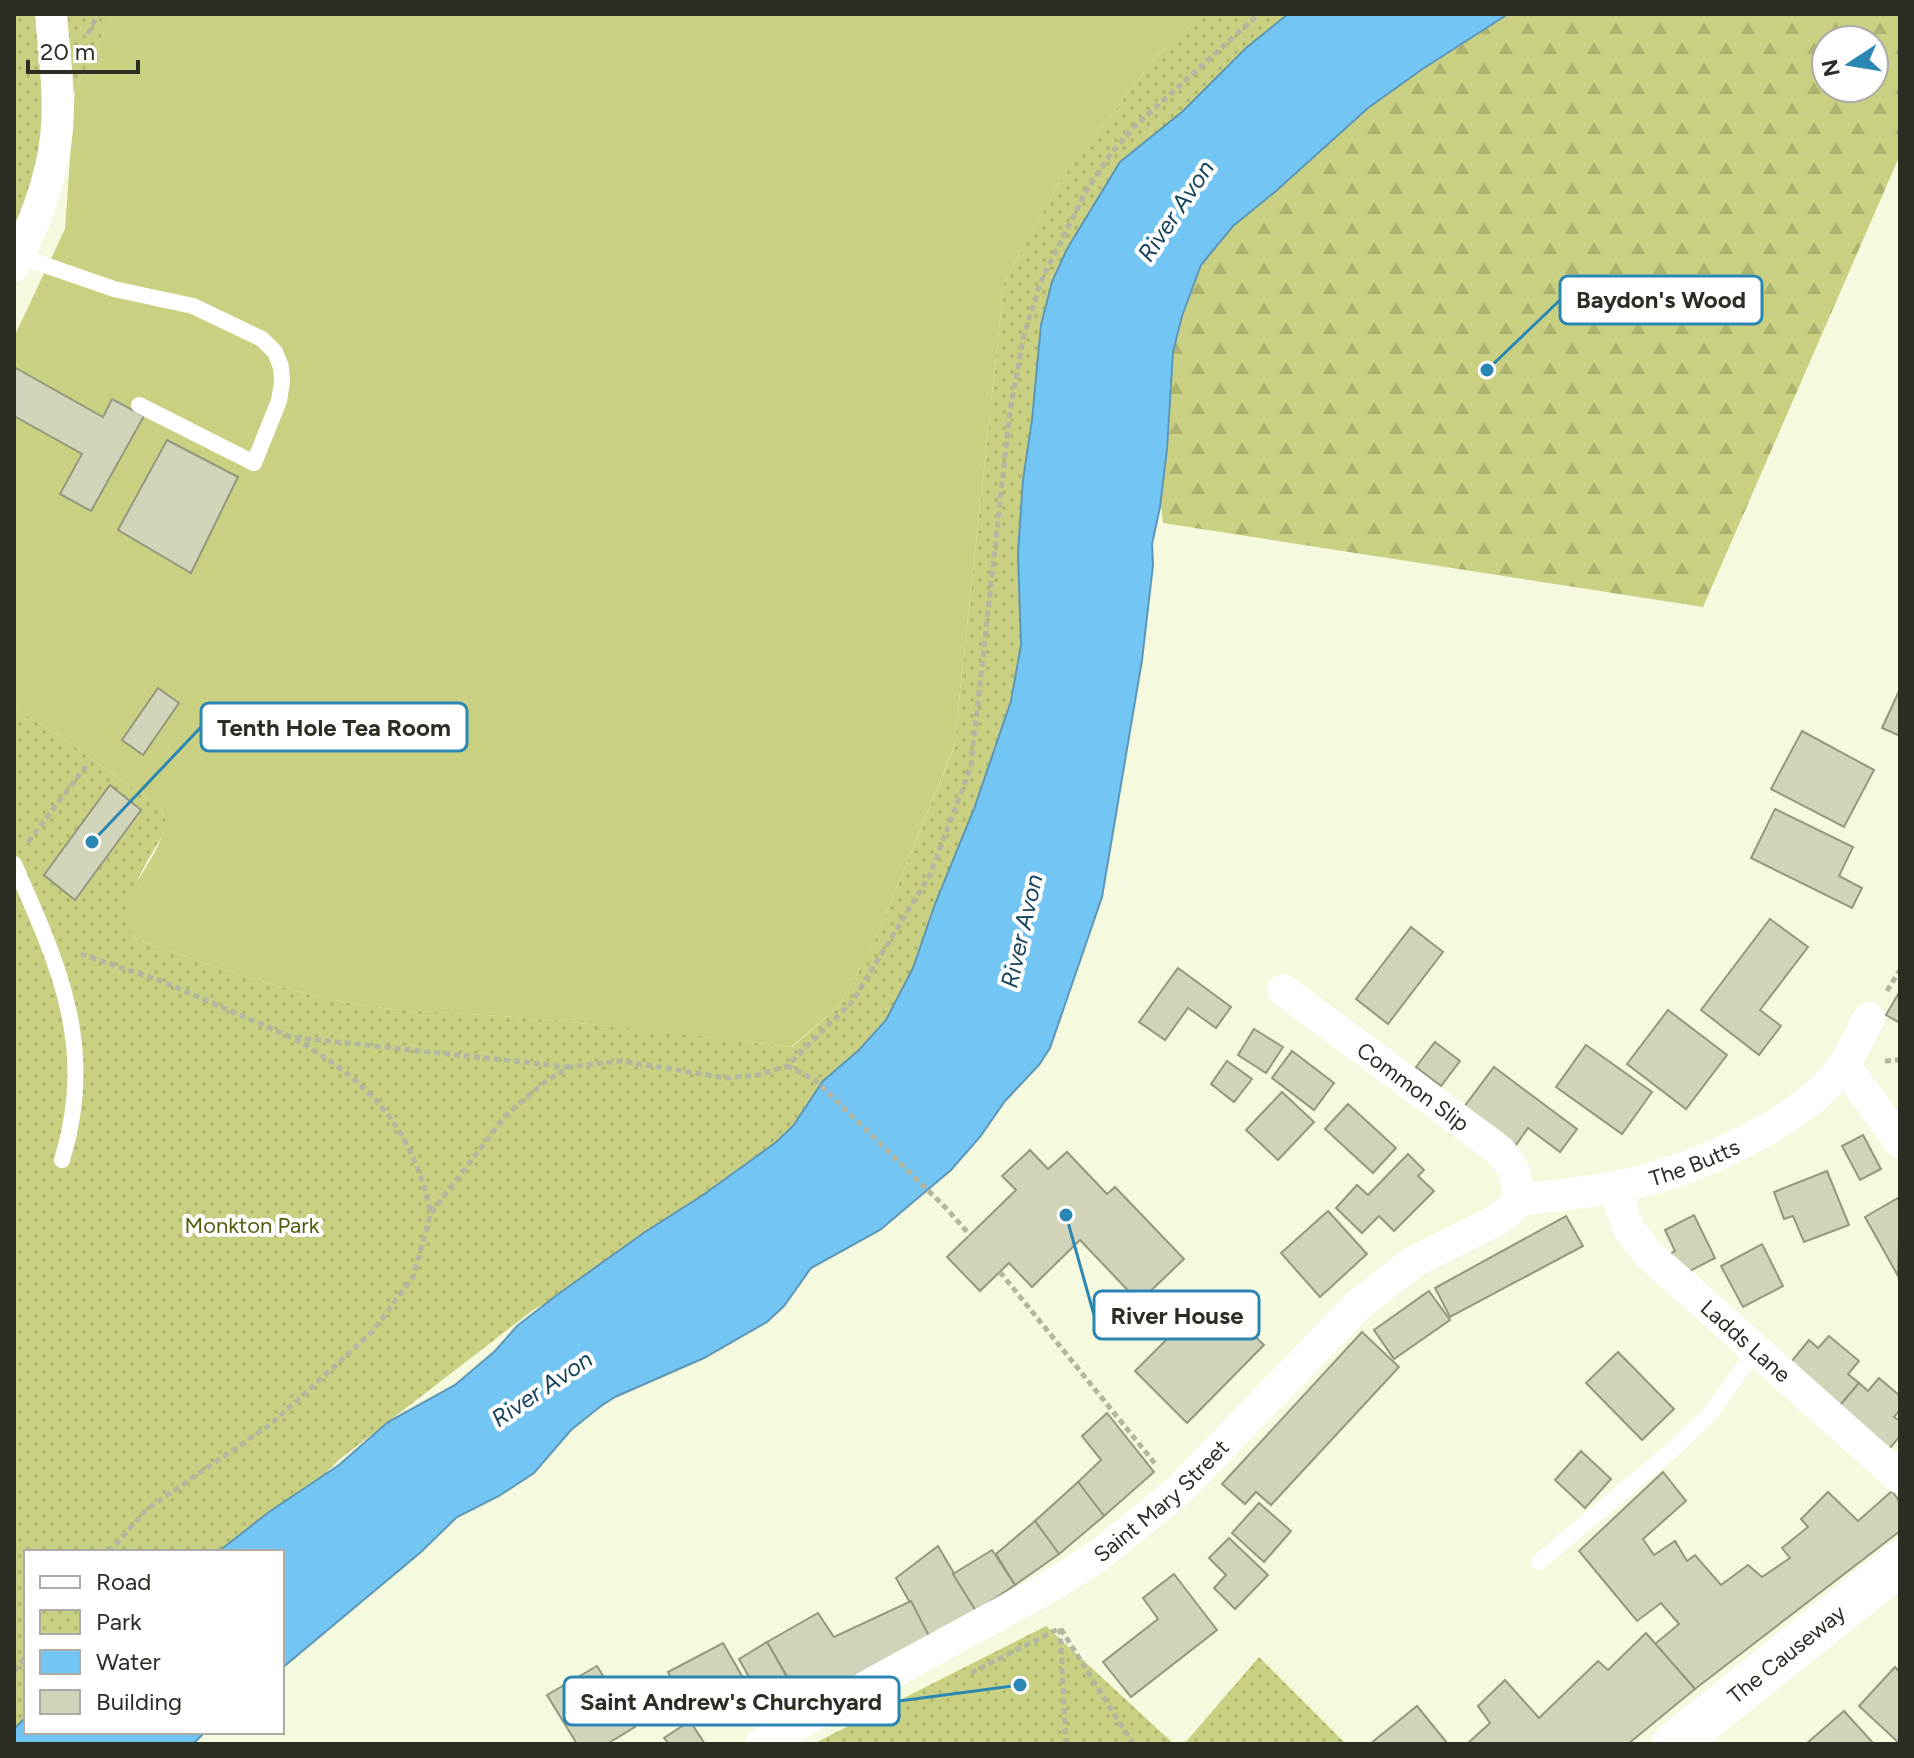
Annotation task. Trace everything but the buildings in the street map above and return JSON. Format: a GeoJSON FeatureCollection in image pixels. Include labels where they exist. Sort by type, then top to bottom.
{"type":"FeatureCollection","features":[{"type":"Feature","properties":{"kind":"street"},"geometry":{"type":"LineString","coordinates":[[16,261],[47,182],[57,137],[51,14]]}},
{"type":"Feature","properties":{"kind":"street","name":"Common Slip"},"geometry":{"type":"LineString","coordinates":[[1283,990],[1499,1150],[1510,1163],[1518,1181],[1519,1200]]}},
{"type":"Feature","properties":{"kind":"street","name":"The Butts"},"geometry":{"type":"LineString","coordinates":[[1519,1200],[1614,1188],[1685,1168],[1738,1144],[1792,1113],[1832,1080],[1844,1065],[1869,1018]]}},
{"type":"Feature","properties":{"kind":"street"},"geometry":{"type":"LineString","coordinates":[[1844,1065],[1900,1142]]}},
{"type":"Feature","properties":{"kind":"street","name":"Ladds Lane"},"geometry":{"type":"LineString","coordinates":[[1614,1188],[1629,1229],[1647,1253],[1900,1478]]}},
{"type":"Feature","properties":{"kind":"street","name":"Saint Mary Street"},"geometry":{"type":"LineString","coordinates":[[761,1744],[1051,1586],[1098,1556],[1177,1492],[1359,1304],[1415,1261],[1495,1221],[1519,1200]]}},
{"type":"Feature","properties":{"kind":"street","name":"The Causeway"},"geometry":{"type":"LineString","coordinates":[[1674,1744],[1900,1563]]}},
{"type":"Feature","properties":{"kind":"lane"},"geometry":{"type":"LineString","coordinates":[[16,261],[114,289],[193,306],[262,339],[275,352],[281,367],[279,401],[254,463],[139,405]]}},
{"type":"Feature","properties":{"kind":"lane"},"geometry":{"type":"LineString","coordinates":[[14,864],[40,924],[65,995],[74,1044],[77,1086],[62,1160]]}},
{"type":"Feature","properties":{"kind":"lane"},"geometry":{"type":"LineString","coordinates":[[1539,1562],[1670,1452],[1711,1413],[1756,1349]]}},
{"type":"Feature","properties":{"kind":"path"},"geometry":{"type":"LineString","coordinates":[[291,1037],[569,1067],[621,1061],[727,1078],[757,1075],[787,1066],[852,1002],[930,875],[971,766],[1010,411],[1024,335],[1040,283],[1085,193],[1110,155],[1135,126],[1259,14]]}},
{"type":"Feature","properties":{"kind":"path"},"geometry":{"type":"LineString","coordinates":[[23,849],[86,766]]}},
{"type":"Feature","properties":{"kind":"path"},"geometry":{"type":"LineString","coordinates":[[40,924],[67,948],[161,981],[291,1037],[343,1069],[379,1104],[412,1153],[422,1176],[431,1213]]}},
{"type":"Feature","properties":{"kind":"path"},"geometry":{"type":"LineString","coordinates":[[787,1066],[814,1079],[970,1235]]}},
{"type":"Feature","properties":{"kind":"path"},"geometry":{"type":"LineString","coordinates":[[111,1550],[147,1509],[271,1424],[372,1332],[413,1277],[431,1213],[505,1116],[542,1084],[569,1067]]}},
{"type":"Feature","properties":{"kind":"path"},"geometry":{"type":"LineString","coordinates":[[1000,1272],[1105,1398],[1177,1492]]}},
{"type":"Feature","properties":{"kind":"path"},"geometry":{"type":"LineString","coordinates":[[1056,1620],[1133,1744]]}},
{"type":"Feature","properties":{"kind":"path"},"geometry":{"type":"LineString","coordinates":[[1060,1628],[1066,1744]]}},
{"type":"Feature","properties":{"kind":"green space"},"geometry":{"type":"Polygon","coordinates":[[[14,14],[113,14],[75,90],[14,231],[14,14]]]}},
{"type":"Feature","properties":{"kind":"green space"},"geometry":{"type":"Polygon","coordinates":[[[113,14],[1202,14],[1156,57],[1058,184],[1004,283],[954,747],[876,938],[839,1006],[791,1047],[514,1017],[361,1005],[262,982],[136,939],[127,923],[127,907],[160,842],[164,826],[162,810],[14,707],[14,337],[65,229],[75,90],[113,14]]]}},
{"type":"Feature","properties":{"kind":"green space","name":"Monkton Park"},"geometry":{"type":"Polygon","coordinates":[[[1202,14],[1312,14],[1215,86],[1027,715],[934,962],[802,1137],[646,1247],[533,1310],[340,1459],[245,1550],[24,1550],[24,1734],[43,1744],[14,1744],[14,707],[162,810],[165,831],[143,869],[131,899],[128,914],[136,939],[262,982],[361,1005],[514,1017],[792,1047],[839,1006],[876,938],[954,748],[1004,283],[1058,184],[1156,57],[1202,14]]]}},
{"type":"Feature","properties":{"kind":"green space"},"geometry":{"type":"Polygon","coordinates":[[[1473,14],[1900,14],[1900,155],[1703,607],[1163,523],[1155,459],[1181,281],[1294,126],[1473,14]]]}},
{"type":"Feature","properties":{"kind":"green space"},"geometry":{"type":"Polygon","coordinates":[[[1046,1626],[1174,1744],[813,1744],[1046,1626]]]}},
{"type":"Feature","properties":{"kind":"green space"},"geometry":{"type":"Polygon","coordinates":[[[1259,1657],[1346,1744],[1184,1744],[1259,1657]]]}},
{"type":"Feature","properties":{"kind":"water","name":"River Avon"},"geometry":{"type":"Polygon","coordinates":[[[1288,14],[1508,14],[1368,108],[1233,226],[1201,265],[1182,316],[1173,352],[1167,449],[1152,544],[1153,565],[1142,660],[1102,897],[1050,1048],[951,1170],[880,1230],[811,1268],[784,1306],[767,1322],[704,1358],[601,1406],[571,1430],[534,1473],[499,1496],[457,1517],[421,1552],[284,1666],[284,1550],[221,1550],[269,1512],[339,1465],[388,1422],[455,1385],[495,1351],[517,1326],[557,1295],[775,1143],[793,1126],[823,1081],[859,1050],[886,1020],[913,968],[974,809],[1011,701],[1021,645],[1018,553],[1023,480],[1041,325],[1052,282],[1067,249],[1120,162],[1182,112],[1246,48],[1288,14]]]}},
{"type":"Feature","properties":{"kind":"water"},"geometry":{"type":"Polygon","coordinates":[[[24,1719],[24,1734],[203,1734],[193,1744],[14,1744],[14,1729],[24,1719]]]}},
{"type":"Feature","properties":{"kind":"place","name":"Baydon's Wood"},"geometry":{"type":"Point","coordinates":[1487,370]}},
{"type":"Feature","properties":{"kind":"place","name":"Tenth Hole Tea Room"},"geometry":{"type":"Point","coordinates":[92,842]}},
{"type":"Feature","properties":{"kind":"place","name":"River House"},"geometry":{"type":"Point","coordinates":[1066,1215]}},
{"type":"Feature","properties":{"kind":"place","name":"Saint Andrew's Churchyard"},"geometry":{"type":"Point","coordinates":[1020,1685]}}]}
